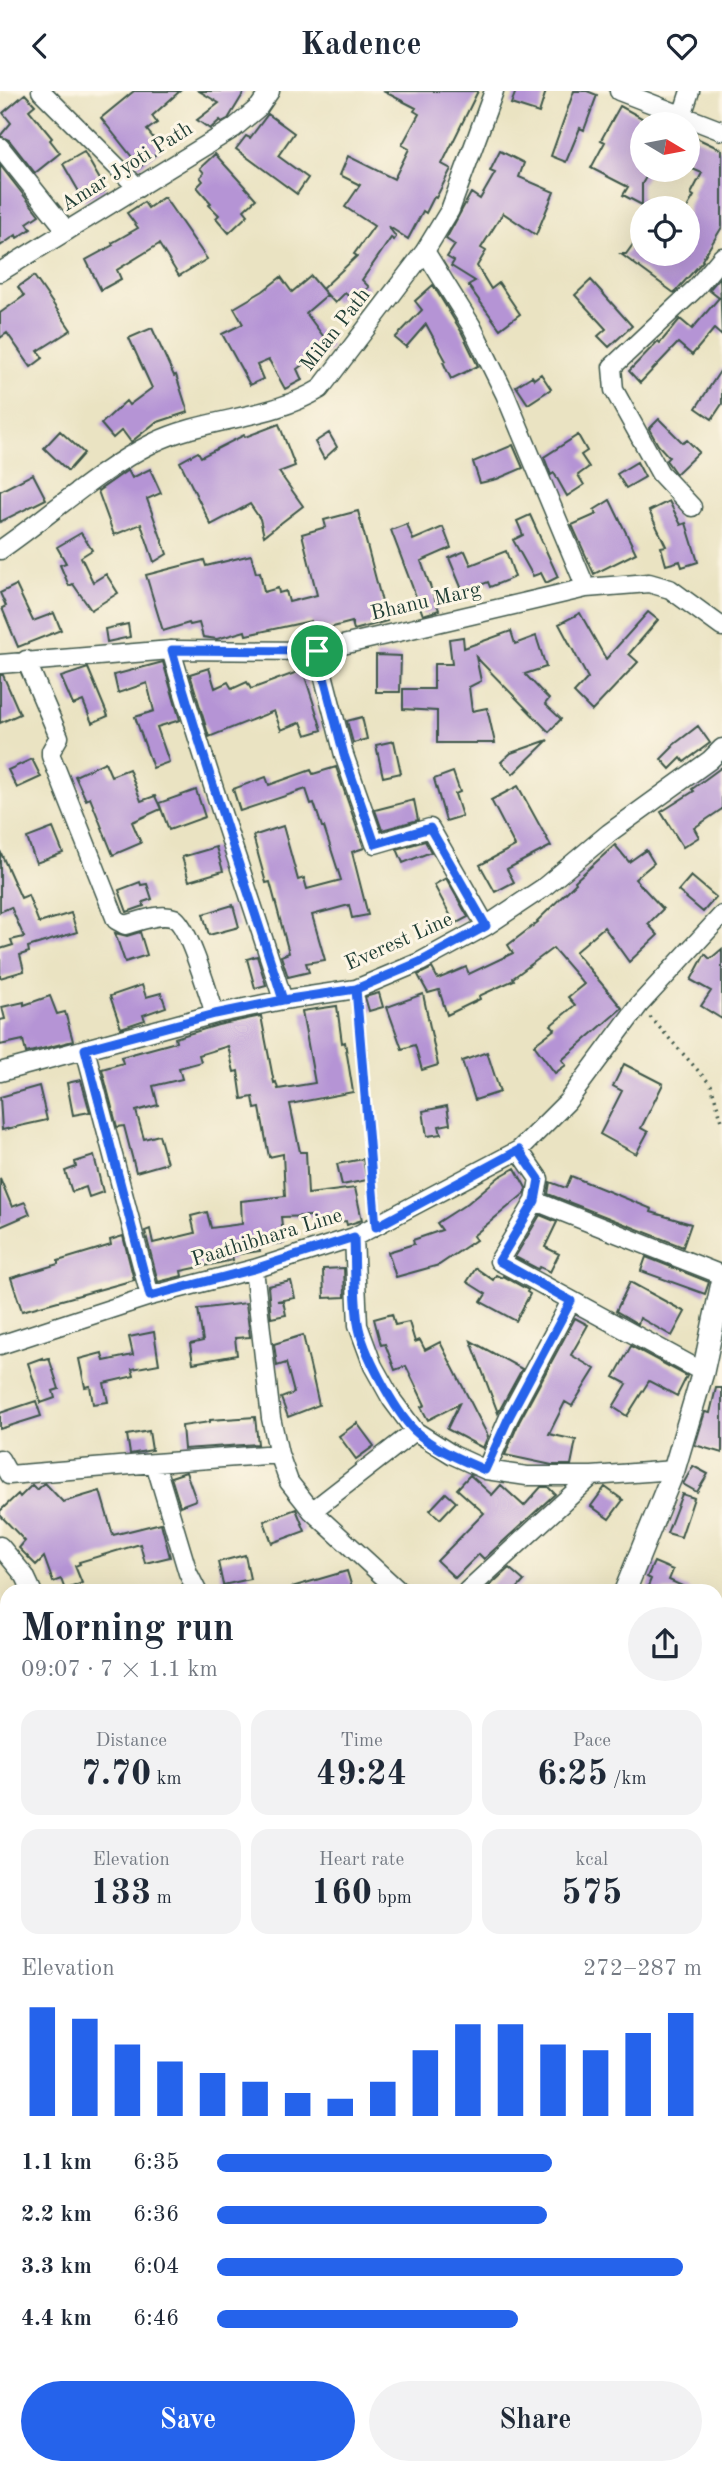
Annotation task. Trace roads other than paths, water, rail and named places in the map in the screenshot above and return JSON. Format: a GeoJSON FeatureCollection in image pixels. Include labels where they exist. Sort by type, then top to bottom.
{"type":"FeatureCollection","features":[{"type":"Feature","properties":{"kind":"street"},"geometry":{"type":"LineString","coordinates":[[41,91],[138,188]]}},
{"type":"Feature","properties":{"kind":"street","name":"Amar Jyoti Path"},"geometry":{"type":"LineString","coordinates":[[0,272],[234,128],[259,107],[270,91]]}},
{"type":"Feature","properties":{"kind":"street","name":"Milan Path"},"geometry":{"type":"LineString","coordinates":[[0,550],[104,473],[153,443],[189,430],[262,413],[302,400],[320,390],[425,251],[450,210],[495,91]]}},
{"type":"Feature","properties":{"kind":"street"},"geometry":{"type":"LineString","coordinates":[[619,91],[672,112]]}},
{"type":"Feature","properties":{"kind":"street"},"geometry":{"type":"LineString","coordinates":[[683,112],[690,91]]}},
{"type":"Feature","properties":{"kind":"street"},"geometry":{"type":"LineString","coordinates":[[700,123],[722,131]]}},
{"type":"Feature","properties":{"kind":"street"},"geometry":{"type":"LineString","coordinates":[[0,147],[67,230]]}},
{"type":"Feature","properties":{"kind":"street"},"geometry":{"type":"LineString","coordinates":[[425,251],[471,325],[505,394],[586,588]]}},
{"type":"Feature","properties":{"kind":"street"},"geometry":{"type":"LineString","coordinates":[[692,507],[660,473],[614,390],[612,367],[696,288],[722,257]]}},
{"type":"Feature","properties":{"kind":"street","name":"Bhanu Marg"},"geometry":{"type":"LineString","coordinates":[[0,664],[172,650],[317,651],[586,588],[649,583],[670,589],[722,627]]}},
{"type":"Feature","properties":{"kind":"street"},"geometry":{"type":"LineString","coordinates":[[172,650],[200,749],[236,849],[283,1000]]}},
{"type":"Feature","properties":{"kind":"street"},"geometry":{"type":"LineString","coordinates":[[317,651],[344,755],[375,844],[430,828],[486,926]]}},
{"type":"Feature","properties":{"kind":"street"},"geometry":{"type":"LineString","coordinates":[[26,660],[59,737],[51,756],[116,920],[125,925],[159,916],[174,919],[185,930],[215,1014]]}},
{"type":"Feature","properties":{"kind":"street","name":"Everest Line"},"geometry":{"type":"LineString","coordinates":[[0,1072],[215,1014],[356,989],[420,962],[486,926],[543,888],[609,833],[710,760],[722,748]]}},
{"type":"Feature","properties":{"kind":"street","name":"Paathibhara Line"},"geometry":{"type":"LineString","coordinates":[[0,1345],[150,1296],[254,1269],[354,1237],[519,1150],[567,1102],[639,1005],[722,915]]}},
{"type":"Feature","properties":{"kind":"street"},"geometry":{"type":"LineString","coordinates":[[85,1049],[150,1296]]}},
{"type":"Feature","properties":{"kind":"street"},"geometry":{"type":"LineString","coordinates":[[519,1150],[539,1179],[535,1201],[499,1261],[703,1372]]}},
{"type":"Feature","properties":{"kind":"street"},"geometry":{"type":"LineString","coordinates":[[535,1201],[722,1275]]}},
{"type":"Feature","properties":{"kind":"street"},"geometry":{"type":"LineString","coordinates":[[354,1237],[358,1325],[373,1366],[415,1431],[453,1455],[485,1470],[527,1476],[592,1476],[674,1470]]}},
{"type":"Feature","properties":{"kind":"street"},"geometry":{"type":"LineString","coordinates":[[254,1269],[267,1388],[279,1454],[289,1482],[312,1511],[391,1584]]}},
{"type":"Feature","properties":{"kind":"street"},"geometry":{"type":"LineString","coordinates":[[628,1584],[674,1470],[703,1372],[722,1283]]}},
{"type":"Feature","properties":{"kind":"street"},"geometry":{"type":"LineString","coordinates":[[485,1470],[509,1417],[571,1301]]}},
{"type":"Feature","properties":{"kind":"street"},"geometry":{"type":"LineString","coordinates":[[312,1511],[415,1431]]}},
{"type":"Feature","properties":{"kind":"street"},"geometry":{"type":"LineString","coordinates":[[0,1459],[4,1480],[155,1463],[279,1454]]}},
{"type":"Feature","properties":{"kind":"street"},"geometry":{"type":"LineString","coordinates":[[155,1463],[194,1584]]}},
{"type":"Feature","properties":{"kind":"street"},"geometry":{"type":"LineString","coordinates":[[475,1584],[592,1476]]}},
{"type":"Feature","properties":{"kind":"street"},"geometry":{"type":"LineString","coordinates":[[0,1546],[29,1584]]}}]}
